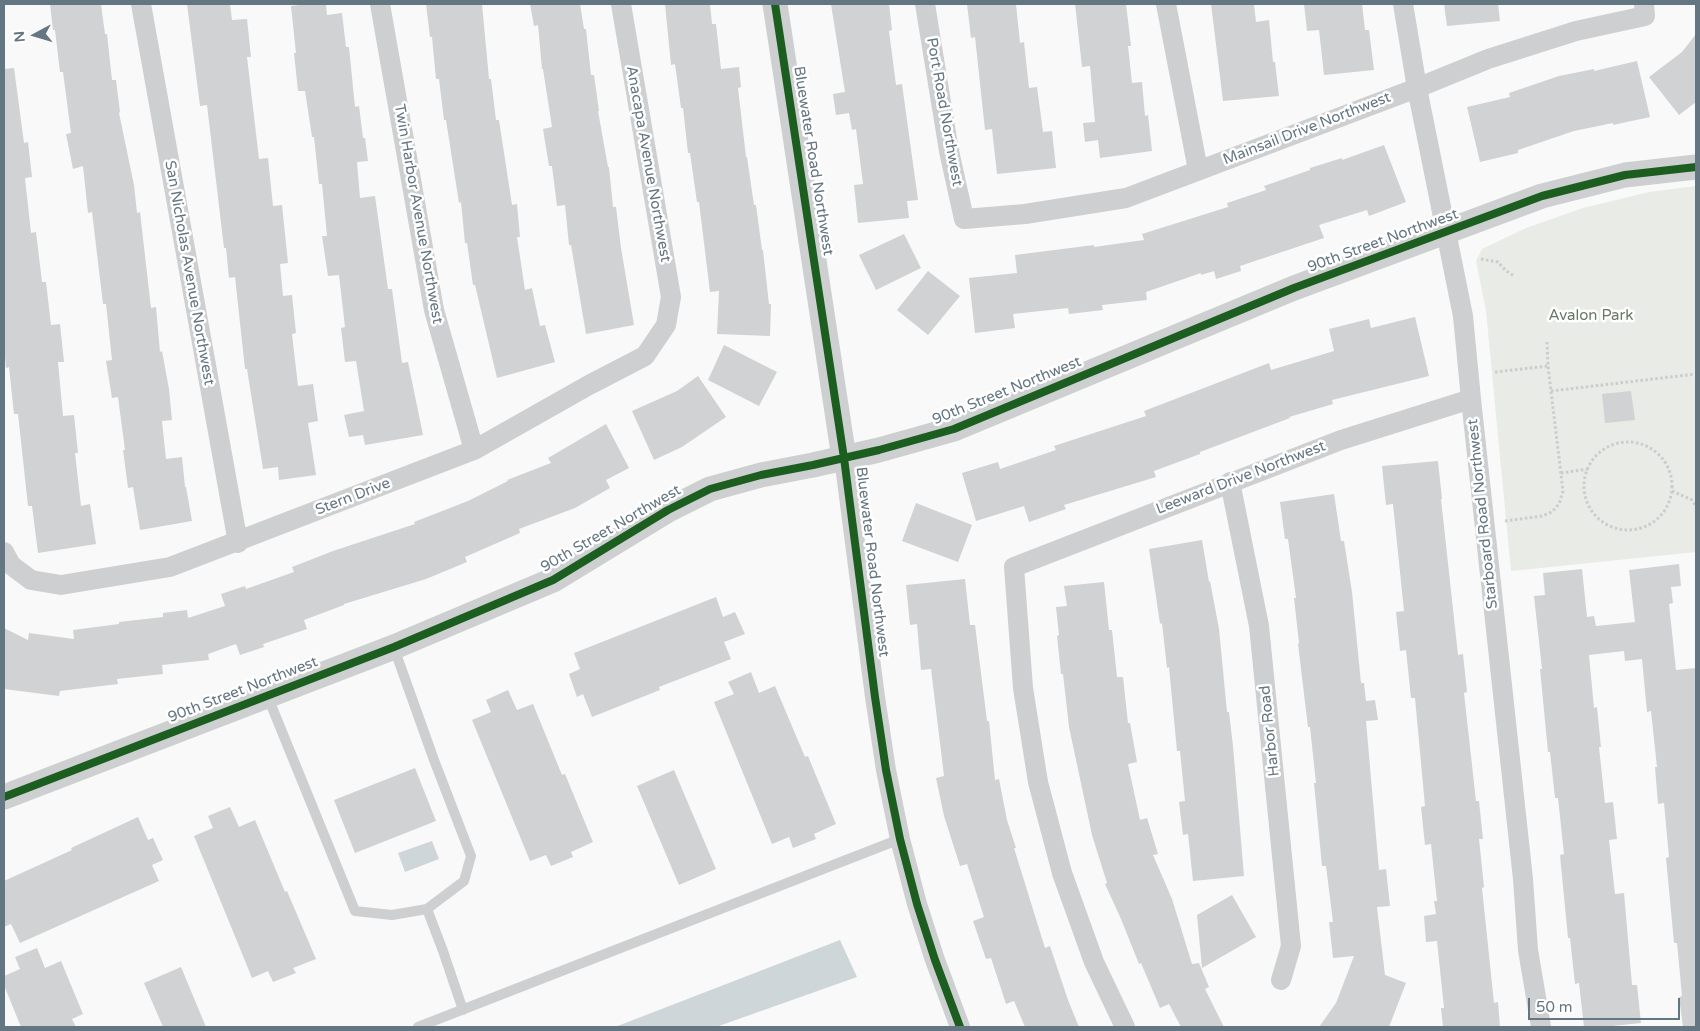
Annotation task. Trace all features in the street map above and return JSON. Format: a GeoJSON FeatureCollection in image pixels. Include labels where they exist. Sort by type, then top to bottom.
{"type":"FeatureCollection","features":[{"type":"Feature","properties":{"kind":"street","name":"San Nicholas Avenue Northwest"},"geometry":{"type":"LineString","coordinates":[[141,4],[238,543]]}},
{"type":"Feature","properties":{"kind":"street","name":"Twin Harbor Avenue Northwest"},"geometry":{"type":"LineString","coordinates":[[380,4],[434,310],[474,450]]}},
{"type":"Feature","properties":{"kind":"street","name":"Anacapa Avenue Northwest"},"geometry":{"type":"LineString","coordinates":[[621,4],[671,297],[666,325]]}},
{"type":"Feature","properties":{"kind":"street","name":"Bluewater Road Northwest"},"geometry":{"type":"LineString","coordinates":[[775,4],[844,458],[886,770],[900,839],[934,960],[960,1027]]}},
{"type":"Feature","properties":{"kind":"street","name":"Port Road Northwest"},"geometry":{"type":"LineString","coordinates":[[925,4],[949,151],[964,219]]}},
{"type":"Feature","properties":{"kind":"street"},"geometry":{"type":"LineString","coordinates":[[1166,4],[1198,170]]}},
{"type":"Feature","properties":{"kind":"street","name":"Starboard Road Northwest"},"geometry":{"type":"LineString","coordinates":[[1404,4],[1417,88],[1463,316],[1470,399],[1522,869],[1528,950],[1541,1027]]}},
{"type":"Feature","properties":{"kind":"street","name":"Mainsail Drive Northwest"},"geometry":{"type":"LineString","coordinates":[[964,219],[1025,214],[1126,198],[1417,88],[1488,59],[1530,44],[1645,10]]}},
{"type":"Feature","properties":{"kind":"street","name":"90th Street Northwest"},"geometry":{"type":"LineString","coordinates":[[4,797],[394,647],[553,580],[668,510],[710,490],[761,475],[844,458],[954,429],[1294,288],[1542,196],[1625,175],[1696,167]]}},
{"type":"Feature","properties":{"kind":"street","name":"Stern Drive"},"geometry":{"type":"LineString","coordinates":[[7,558],[30,580],[61,585],[170,567],[238,543],[474,450],[644,356],[666,325]]}},
{"type":"Feature","properties":{"kind":"street","name":"Leeward Drive Northwest"},"geometry":{"type":"LineString","coordinates":[[1125,1027],[1094,962],[1062,873],[1038,782],[1023,688],[1014,567],[1341,440],[1470,399]]}},
{"type":"Feature","properties":{"kind":"street","name":"Harbor Road"},"geometry":{"type":"LineString","coordinates":[[1230,482],[1259,626],[1291,946],[1281,980]]}},
{"type":"Feature","properties":{"kind":"lane"},"geometry":{"type":"LineString","coordinates":[[267,695],[355,911],[392,914],[427,909],[464,882],[471,856],[434,760],[394,647]]}},
{"type":"Feature","properties":{"kind":"lane"},"geometry":{"type":"LineString","coordinates":[[418,1027],[900,839]]}},
{"type":"Feature","properties":{"kind":"lane"},"geometry":{"type":"LineString","coordinates":[[427,909],[444,951],[463,1010]]}},
{"type":"Feature","properties":{"kind":"path"},"geometry":{"type":"LineString","coordinates":[[1481,259],[1498,262],[1514,276]]}},
{"type":"Feature","properties":{"kind":"path"},"geometry":{"type":"LineString","coordinates":[[1506,521],[1542,516],[1552,512],[1559,504],[1563,490],[1548,366],[1547,342]]}},
{"type":"Feature","properties":{"kind":"path"},"geometry":{"type":"LineString","coordinates":[[1495,372],[1548,366]]}},
{"type":"Feature","properties":{"kind":"path"},"geometry":{"type":"LineString","coordinates":[[1552,391],[1696,374]]}},
{"type":"Feature","properties":{"kind":"path"},"geometry":{"type":"LineString","coordinates":[[1629,442],[1643,444],[1656,452],[1666,463],[1671,477],[1672,491],[1668,506],[1660,517],[1648,526],[1634,530],[1620,530],[1607,525],[1596,516],[1588,504],[1585,490],[1586,476],[1592,462],[1601,451],[1614,444],[1629,442]]}},
{"type":"Feature","properties":{"kind":"path"},"geometry":{"type":"LineString","coordinates":[[1561,472],[1588,469]]}},
{"type":"Feature","properties":{"kind":"path"},"geometry":{"type":"LineString","coordinates":[[1672,491],[1692,500],[1696,506]]}},
{"type":"Feature","properties":{"kind":"green space","name":"Avalon Park"},"geometry":{"type":"Polygon","coordinates":[[[1696,186],[1696,552],[1511,571],[1486,311],[1476,261],[1482,249],[1526,228],[1583,208],[1649,192],[1696,186]]]}},
{"type":"Feature","properties":{"kind":"shaded area"},"geometry":{"type":"Polygon","coordinates":[[[432,841],[439,859],[405,872],[398,853],[432,841]]]}},
{"type":"Feature","properties":{"kind":"shaded area"},"geometry":{"type":"Polygon","coordinates":[[[840,940],[857,977],[716,1027],[615,1027],[840,940]]]}},
{"type":"Feature","properties":{"kind":"building"},"geometry":{"type":"Polygon","coordinates":[[[50,4],[101,4],[105,34],[107,34],[112,80],[116,80],[119,113],[134,185],[137,213],[140,212],[151,308],[156,307],[160,352],[162,351],[169,389],[172,420],[162,421],[166,459],[182,457],[185,487],[192,521],[140,530],[133,487],[128,488],[118,397],[112,398],[106,361],[112,360],[106,304],[103,304],[92,212],[88,213],[83,166],[73,169],[66,134],[71,133],[63,72],[60,72],[50,4]]]}},
{"type":"Feature","properties":{"kind":"building"},"geometry":{"type":"Polygon","coordinates":[[[187,4],[230,4],[232,20],[247,19],[251,57],[247,57],[259,159],[268,158],[273,206],[282,205],[288,263],[280,264],[283,296],[292,295],[296,333],[292,334],[298,386],[313,384],[318,421],[308,423],[316,475],[279,480],[278,467],[263,469],[247,369],[245,369],[235,277],[229,278],[226,248],[224,248],[207,105],[200,106],[187,4]]]}},
{"type":"Feature","properties":{"kind":"building"},"geometry":{"type":"Polygon","coordinates":[[[326,4],[327,15],[342,13],[346,47],[349,47],[355,107],[359,106],[368,161],[357,162],[360,198],[375,196],[388,289],[392,289],[402,363],[408,362],[423,435],[365,445],[363,435],[349,437],[344,415],[364,411],[356,361],[345,362],[341,328],[345,327],[339,275],[328,276],[322,236],[327,236],[322,184],[319,184],[314,137],[312,137],[305,91],[298,91],[294,53],[296,53],[291,6],[326,4]]]}},
{"type":"Feature","properties":{"kind":"building"},"geometry":{"type":"Polygon","coordinates":[[[426,4],[482,4],[489,79],[491,79],[496,120],[499,120],[512,205],[517,204],[520,237],[517,237],[525,290],[532,288],[540,326],[545,325],[555,362],[497,378],[475,285],[473,285],[467,243],[465,243],[461,202],[459,203],[446,120],[444,120],[439,79],[436,79],[432,37],[430,37],[426,4]]]}},
{"type":"Feature","properties":{"kind":"building"},"geometry":{"type":"Polygon","coordinates":[[[530,4],[580,4],[584,29],[586,29],[591,75],[594,75],[598,111],[609,167],[613,207],[616,207],[634,325],[586,334],[571,245],[569,245],[565,205],[557,206],[552,166],[549,166],[543,129],[552,127],[542,69],[538,25],[534,26],[530,4]]]}},
{"type":"Feature","properties":{"kind":"building"},"geometry":{"type":"Polygon","coordinates":[[[665,4],[710,4],[712,24],[716,24],[721,69],[739,67],[741,87],[738,88],[746,157],[754,205],[756,205],[769,304],[771,304],[770,336],[717,334],[719,291],[710,292],[699,202],[697,202],[690,153],[688,153],[683,108],[681,108],[675,64],[671,65],[665,4]]]}},
{"type":"Feature","properties":{"kind":"building"},"geometry":{"type":"Polygon","coordinates":[[[831,4],[889,4],[892,30],[889,31],[896,85],[902,84],[918,200],[907,201],[909,218],[858,223],[854,185],[863,184],[856,129],[852,130],[849,113],[836,115],[833,94],[845,92],[831,4]]]}},
{"type":"Feature","properties":{"kind":"building"},"geometry":{"type":"Polygon","coordinates":[[[967,4],[1016,4],[1020,43],[1024,42],[1029,88],[1037,87],[1043,132],[1052,131],[1056,168],[997,174],[992,129],[985,130],[975,37],[971,38],[967,4]]]}},
{"type":"Feature","properties":{"kind":"building"},"geometry":{"type":"Polygon","coordinates":[[[1075,4],[1126,4],[1131,46],[1128,46],[1132,83],[1142,82],[1145,116],[1148,115],[1152,151],[1100,158],[1098,140],[1085,142],[1083,123],[1095,122],[1090,66],[1082,67],[1075,4]]]}},
{"type":"Feature","properties":{"kind":"building"},"geometry":{"type":"Polygon","coordinates":[[[1211,4],[1254,4],[1256,22],[1269,20],[1273,62],[1275,62],[1279,96],[1223,101],[1211,4]]]}},
{"type":"Feature","properties":{"kind":"building"},"geometry":{"type":"Polygon","coordinates":[[[1304,4],[1362,4],[1365,30],[1369,30],[1374,70],[1324,75],[1319,30],[1307,31],[1304,4]]]}},
{"type":"Feature","properties":{"kind":"building"},"geometry":{"type":"Polygon","coordinates":[[[1444,4],[1498,4],[1500,21],[1447,26],[1444,4]]]}},
{"type":"Feature","properties":{"kind":"building"},"geometry":{"type":"Polygon","coordinates":[[[1696,34],[1696,102],[1679,115],[1649,77],[1682,52],[1696,34]]]}},
{"type":"Feature","properties":{"kind":"building"},"geometry":{"type":"Polygon","coordinates":[[[1637,61],[1650,117],[1574,131],[1518,150],[1518,153],[1480,162],[1467,107],[1510,97],[1509,93],[1559,76],[1594,69],[1594,71],[1637,61]]]}},
{"type":"Feature","properties":{"kind":"building"},"geometry":{"type":"Polygon","coordinates":[[[14,68],[24,143],[28,142],[32,177],[25,178],[31,233],[36,232],[42,282],[46,282],[51,325],[60,324],[64,362],[58,362],[63,416],[74,415],[78,453],[75,453],[81,506],[90,504],[96,544],[38,553],[32,506],[28,506],[18,414],[14,414],[9,367],[6,368],[4,345],[4,69],[14,68]]]}},
{"type":"Feature","properties":{"kind":"building"},"geometry":{"type":"Polygon","coordinates":[[[1384,145],[1406,202],[1369,216],[1367,210],[1319,225],[1324,238],[1240,266],[1241,271],[1216,279],[1214,271],[1201,275],[1201,273],[1146,292],[1147,300],[1102,305],[1103,310],[1069,314],[1068,308],[1013,314],[1015,328],[975,333],[969,278],[1017,273],[1015,255],[1144,240],[1142,234],[1228,207],[1227,203],[1266,190],[1264,186],[1310,170],[1310,168],[1342,158],[1342,160],[1384,145]]]}},
{"type":"Feature","properties":{"kind":"building"},"geometry":{"type":"Polygon","coordinates":[[[904,234],[921,268],[876,290],[859,255],[904,234]]]}},
{"type":"Feature","properties":{"kind":"building"},"geometry":{"type":"Polygon","coordinates":[[[928,271],[960,296],[928,335],[897,310],[928,271]]]}},
{"type":"Feature","properties":{"kind":"building"},"geometry":{"type":"Polygon","coordinates":[[[1415,317],[1429,376],[1332,400],[1333,404],[1289,417],[1154,471],[1156,477],[1064,505],[1066,509],[1029,522],[1024,506],[976,521],[962,473],[998,462],[1000,469],[1056,450],[1054,446],[1146,416],[1144,411],[1269,363],[1271,370],[1334,351],[1329,329],[1369,319],[1371,328],[1415,317]]]}},
{"type":"Feature","properties":{"kind":"building"},"geometry":{"type":"Polygon","coordinates":[[[724,345],[777,372],[759,406],[708,380],[724,345]]]}},
{"type":"Feature","properties":{"kind":"building"},"geometry":{"type":"Polygon","coordinates":[[[698,376],[726,417],[682,447],[654,460],[632,411],[677,391],[698,376]]]}},
{"type":"Feature","properties":{"kind":"building"},"geometry":{"type":"Polygon","coordinates":[[[1631,391],[1635,420],[1605,423],[1602,394],[1631,391]]]}},
{"type":"Feature","properties":{"kind":"building"},"geometry":{"type":"Polygon","coordinates":[[[606,424],[629,468],[606,480],[610,488],[575,508],[519,529],[520,533],[465,557],[467,562],[426,579],[344,604],[304,620],[307,629],[263,644],[264,647],[240,655],[236,644],[208,654],[209,660],[162,665],[163,674],[117,679],[118,684],[60,691],[59,696],[4,689],[4,628],[28,640],[29,633],[74,639],[73,630],[163,617],[163,613],[187,610],[188,618],[225,606],[221,594],[245,586],[246,589],[294,572],[292,567],[333,551],[415,524],[414,522],[468,501],[507,480],[551,463],[548,458],[606,424]]]}},
{"type":"Feature","properties":{"kind":"building"},"geometry":{"type":"Polygon","coordinates":[[[1438,461],[1458,655],[1463,654],[1467,692],[1464,693],[1476,801],[1479,801],[1483,839],[1479,839],[1484,887],[1482,888],[1494,1003],[1498,1002],[1500,1027],[1443,1027],[1441,1008],[1444,1008],[1437,941],[1426,942],[1424,916],[1436,914],[1434,901],[1437,901],[1431,844],[1425,845],[1421,807],[1425,806],[1415,698],[1411,698],[1406,650],[1400,651],[1396,612],[1404,611],[1393,504],[1386,505],[1382,466],[1438,461]]]}},
{"type":"Feature","properties":{"kind":"building"},"geometry":{"type":"Polygon","coordinates":[[[1334,494],[1341,541],[1344,541],[1352,592],[1361,683],[1364,683],[1366,701],[1375,700],[1378,720],[1366,721],[1379,870],[1386,869],[1390,906],[1377,907],[1385,975],[1406,983],[1389,1027],[1319,1027],[1336,1003],[1354,956],[1333,958],[1329,922],[1333,922],[1326,866],[1322,866],[1310,727],[1308,727],[1298,644],[1294,598],[1296,598],[1288,539],[1285,539],[1280,502],[1334,494]]]}},
{"type":"Feature","properties":{"kind":"building"},"geometry":{"type":"Polygon","coordinates":[[[916,503],[972,525],[958,562],[902,541],[916,503]]]}},
{"type":"Feature","properties":{"kind":"building"},"geometry":{"type":"Polygon","coordinates":[[[1202,540],[1219,629],[1227,712],[1229,712],[1233,746],[1244,876],[1193,881],[1188,834],[1183,835],[1179,802],[1185,801],[1180,751],[1177,751],[1169,667],[1167,668],[1162,623],[1160,624],[1149,549],[1202,540]]]}},
{"type":"Feature","properties":{"kind":"building"},"geometry":{"type":"Polygon","coordinates":[[[1679,564],[1681,586],[1671,587],[1673,603],[1669,604],[1676,670],[1696,668],[1696,1027],[1683,1027],[1679,997],[1682,996],[1677,943],[1674,943],[1666,858],[1669,857],[1664,803],[1658,804],[1655,767],[1657,767],[1651,711],[1647,712],[1642,659],[1625,661],[1624,651],[1589,655],[1594,708],[1597,707],[1605,803],[1613,802],[1617,839],[1609,840],[1615,894],[1624,893],[1632,985],[1637,985],[1641,1023],[1584,1027],[1579,983],[1575,984],[1570,938],[1568,938],[1560,855],[1564,854],[1558,798],[1555,798],[1550,752],[1548,752],[1534,596],[1545,595],[1543,573],[1582,569],[1587,617],[1594,616],[1596,626],[1635,622],[1629,570],[1679,564]]]}},
{"type":"Feature","properties":{"kind":"building"},"geometry":{"type":"Polygon","coordinates":[[[965,579],[970,625],[975,625],[987,721],[989,721],[995,780],[999,779],[1007,820],[1016,848],[1014,848],[1045,948],[1050,946],[1079,1027],[1025,1027],[1014,1001],[1006,1004],[991,958],[986,959],[973,921],[984,917],[967,864],[960,866],[944,816],[936,778],[944,776],[931,669],[921,670],[917,624],[910,625],[906,585],[965,579]]]}},
{"type":"Feature","properties":{"kind":"building"},"geometry":{"type":"Polygon","coordinates":[[[1104,582],[1109,630],[1112,630],[1117,677],[1123,677],[1128,723],[1130,723],[1137,762],[1128,764],[1140,820],[1147,818],[1158,854],[1153,855],[1172,899],[1192,964],[1199,963],[1209,987],[1205,989],[1224,1027],[1181,1027],[1169,1004],[1160,1008],[1105,884],[1107,883],[1092,835],[1069,727],[1063,674],[1061,674],[1056,607],[1067,606],[1064,586],[1104,582]]]}},
{"type":"Feature","properties":{"kind":"building"},"geometry":{"type":"Polygon","coordinates":[[[716,597],[723,617],[735,612],[745,634],[724,642],[731,659],[659,687],[660,690],[592,717],[583,694],[577,697],[569,674],[580,669],[574,653],[716,597]]]}},
{"type":"Feature","properties":{"kind":"building"},"geometry":{"type":"Polygon","coordinates":[[[751,672],[759,693],[775,686],[805,757],[808,756],[836,824],[814,834],[816,839],[793,848],[789,837],[772,844],[714,702],[734,694],[728,682],[751,672]]]}},
{"type":"Feature","properties":{"kind":"building"},"geometry":{"type":"Polygon","coordinates":[[[508,690],[517,710],[533,704],[562,775],[565,774],[593,842],[571,852],[573,857],[551,866],[546,855],[530,861],[472,720],[491,712],[486,700],[508,690]]]}},
{"type":"Feature","properties":{"kind":"building"},"geometry":{"type":"Polygon","coordinates":[[[415,768],[436,821],[355,853],[334,800],[415,768]]]}},
{"type":"Feature","properties":{"kind":"building"},"geometry":{"type":"Polygon","coordinates":[[[674,770],[716,869],[679,885],[637,786],[674,770]]]}},
{"type":"Feature","properties":{"kind":"building"},"geometry":{"type":"Polygon","coordinates":[[[230,807],[239,827],[255,820],[316,959],[293,968],[296,973],[273,982],[268,971],[252,978],[194,836],[213,828],[208,816],[230,807]]]}},
{"type":"Feature","properties":{"kind":"building"},"geometry":{"type":"Polygon","coordinates":[[[138,817],[148,840],[153,838],[163,860],[152,865],[159,881],[20,943],[11,924],[4,927],[4,881],[138,817]]]}},
{"type":"Feature","properties":{"kind":"building"},"geometry":{"type":"Polygon","coordinates":[[[1232,895],[1256,937],[1202,968],[1197,915],[1232,895]]]}},
{"type":"Feature","properties":{"kind":"building"},"geometry":{"type":"Polygon","coordinates":[[[37,948],[45,968],[61,961],[83,1014],[72,1019],[76,1027],[21,1027],[4,985],[4,976],[20,969],[15,957],[37,948]]]}},
{"type":"Feature","properties":{"kind":"building"},"geometry":{"type":"Polygon","coordinates":[[[181,967],[206,1027],[163,1027],[144,983],[181,967]]]}},
{"type":"Feature","properties":{"kind":"cycle path"},"geometry":{"type":"LineString","coordinates":[[775,4],[844,458],[886,770],[900,839],[917,904],[960,1027]]}},
{"type":"Feature","properties":{"kind":"cycle path"},"geometry":{"type":"LineString","coordinates":[[4,797],[394,647],[553,580],[668,510],[710,489],[761,475],[879,450],[954,429],[1294,288],[1542,196],[1625,175],[1696,167]]}}]}
